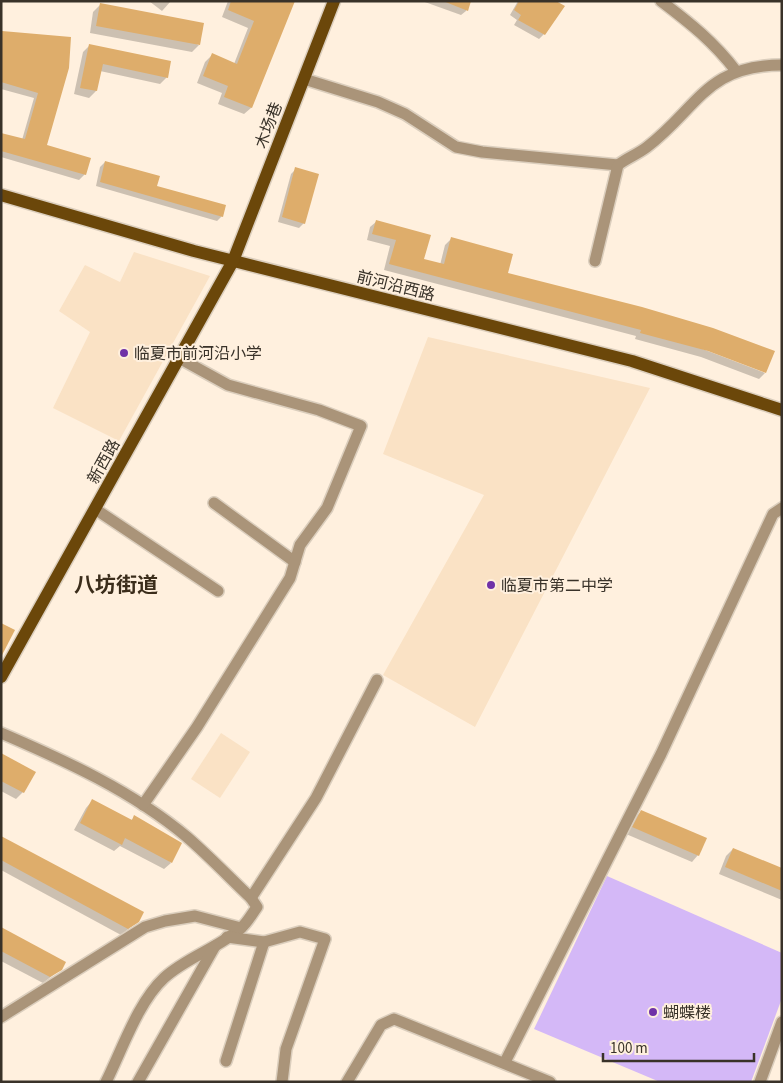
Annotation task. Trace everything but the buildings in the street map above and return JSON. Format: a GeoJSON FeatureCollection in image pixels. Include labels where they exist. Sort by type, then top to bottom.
{"type":"FeatureCollection","features":[{"type":"Feature","properties":{"kind":"main road","name":"木场巷"},"geometry":{"type":"LineString","coordinates":[[233,260],[334,1]]}},
{"type":"Feature","properties":{"kind":"main road","name":"前河沿西路"},"geometry":{"type":"LineString","coordinates":[[1,195],[233,260],[632,361],[782,410]]}},
{"type":"Feature","properties":{"kind":"main road","name":"新西路"},"geometry":{"type":"LineString","coordinates":[[1,677],[233,260]]}},
{"type":"Feature","properties":{"kind":"street"},"geometry":{"type":"LineString","coordinates":[[662,1],[700,31],[719,49],[736,71]]}},
{"type":"Feature","properties":{"kind":"street"},"geometry":{"type":"LineString","coordinates":[[304,79],[378,102],[405,114],[456,147],[618,165],[646,148],[708,87],[736,71],[782,65]]}},
{"type":"Feature","properties":{"kind":"street"},"geometry":{"type":"LineString","coordinates":[[595,261],[618,165]]}},
{"type":"Feature","properties":{"kind":"street"},"geometry":{"type":"LineString","coordinates":[[143,805],[197,727],[290,578],[300,545],[327,508],[361,426],[319,410],[228,385],[178,358]]}},
{"type":"Feature","properties":{"kind":"street"},"geometry":{"type":"LineString","coordinates":[[214,503],[295,562]]}},
{"type":"Feature","properties":{"kind":"street"},"geometry":{"type":"LineString","coordinates":[[505,1062],[661,754],[773,514],[782,508]]}},
{"type":"Feature","properties":{"kind":"street"},"geometry":{"type":"LineString","coordinates":[[95,509],[218,591]]}},
{"type":"Feature","properties":{"kind":"street"},"geometry":{"type":"LineString","coordinates":[[251,898],[316,798],[377,680]]}},
{"type":"Feature","properties":{"kind":"street"},"geometry":{"type":"LineString","coordinates":[[1,733],[78,766],[143,805],[186,837],[251,898],[258,908],[241,928],[215,946],[186,959],[162,979],[144,1004],[106,1082]]}},
{"type":"Feature","properties":{"kind":"street"},"geometry":{"type":"LineString","coordinates":[[1,1017],[145,927],[165,921],[195,916],[241,928]]}},
{"type":"Feature","properties":{"kind":"street"},"geometry":{"type":"LineString","coordinates":[[227,938],[264,942],[300,932],[325,939],[286,1049],[282,1082]]}},
{"type":"Feature","properties":{"kind":"street"},"geometry":{"type":"LineString","coordinates":[[226,1061],[264,942]]}},
{"type":"Feature","properties":{"kind":"street"},"geometry":{"type":"LineString","coordinates":[[138,1082],[215,946]]}},
{"type":"Feature","properties":{"kind":"street"},"geometry":{"type":"LineString","coordinates":[[347,1082],[381,1025],[394,1019],[505,1062],[550,1082]]}},
{"type":"Feature","properties":{"kind":"street"},"geometry":{"type":"LineString","coordinates":[[760,1082],[782,1022]]}},
{"type":"Feature","properties":{"kind":"shaded area","name":"临夏市前河沿小学"},"geometry":{"type":"Polygon","coordinates":[[[134,252],[210,276],[119,441],[53,408],[90,332],[59,311],[85,265],[120,282],[134,252]]]}},
{"type":"Feature","properties":{"kind":"shaded area","name":"临夏市第二中学"},"geometry":{"type":"Polygon","coordinates":[[[428,337],[650,388],[475,727],[383,675],[484,495],[383,454],[428,337]]]}},
{"type":"Feature","properties":{"kind":"shaded area"},"geometry":{"type":"Polygon","coordinates":[[[221,733],[250,752],[220,798],[191,779],[221,733]]]}},
{"type":"Feature","properties":{"kind":"shaded area"},"geometry":{"type":"Polygon","coordinates":[[[607,876],[782,953],[782,998],[751,1082],[660,1082],[534,1029],[607,876]]]}},
{"type":"Feature","properties":{"kind":"place","name":"临夏市前河沿小学"},"geometry":{"type":"Point","coordinates":[124,353]}},
{"type":"Feature","properties":{"kind":"place","name":"临夏市第二中学"},"geometry":{"type":"Point","coordinates":[491,585]}},
{"type":"Feature","properties":{"kind":"place","name":"蝴蝶楼"},"geometry":{"type":"Point","coordinates":[653,1012]}},
{"type":"Feature","properties":{"kind":"district","name":"八坊街道"},"geometry":{"type":"Point","coordinates":[116,585]}}]}
